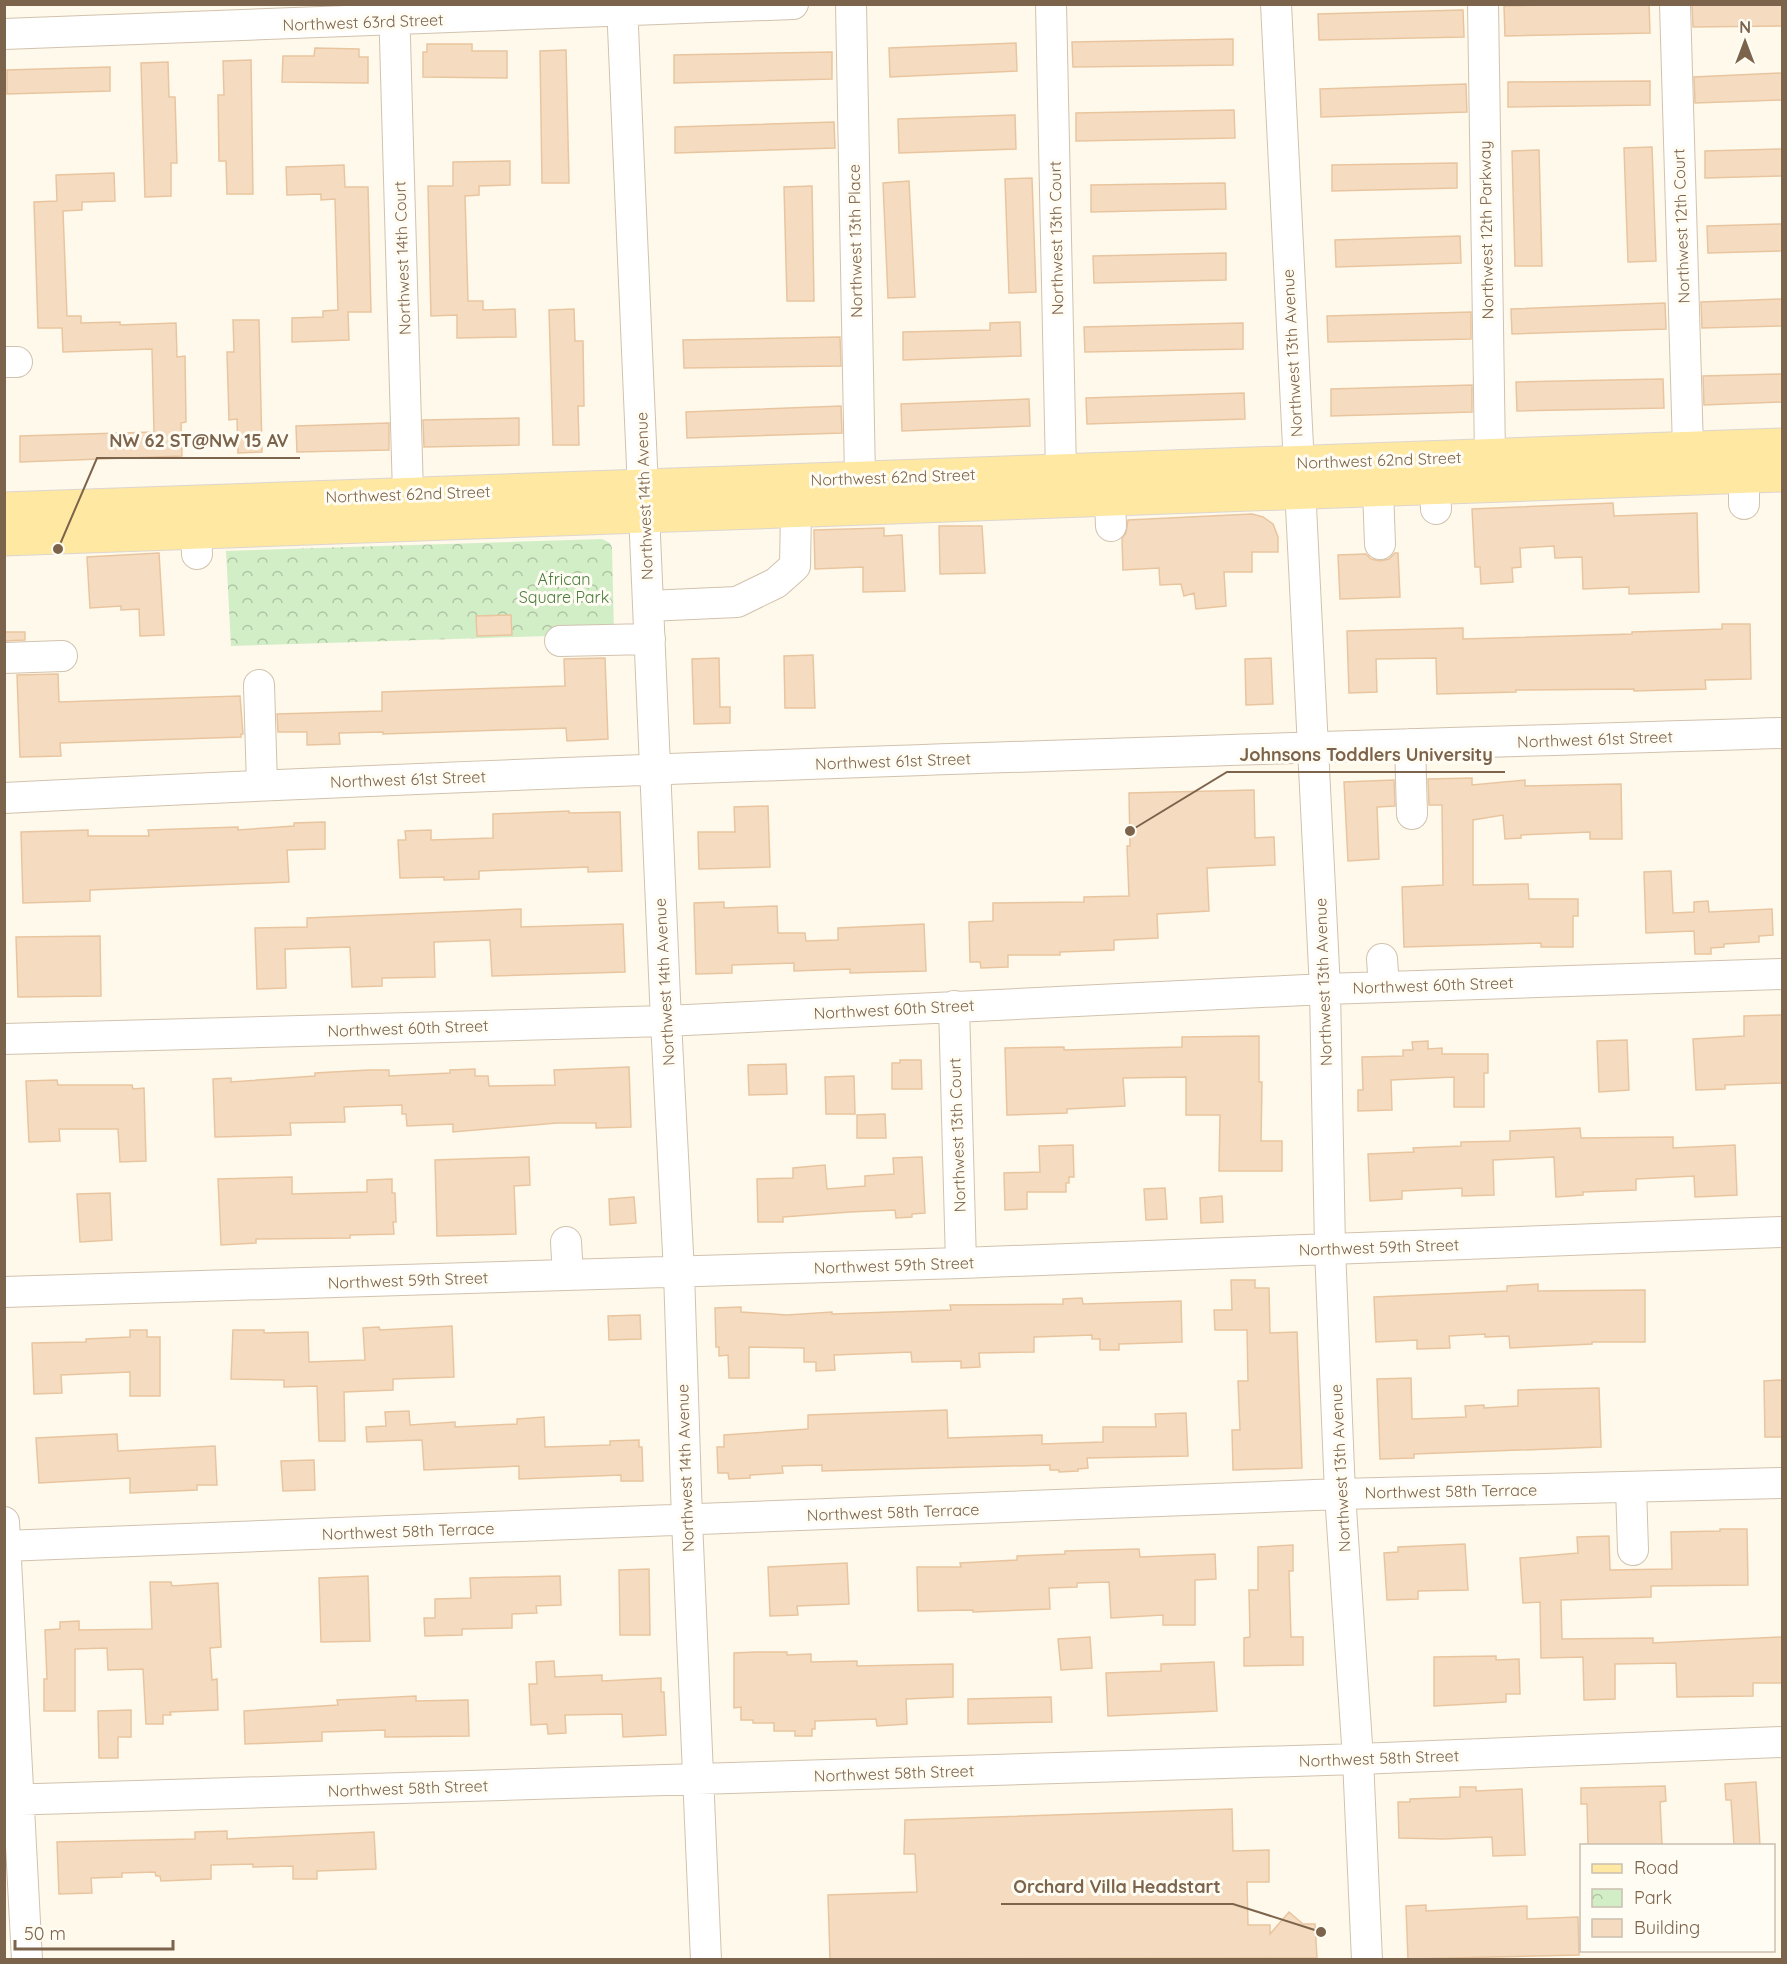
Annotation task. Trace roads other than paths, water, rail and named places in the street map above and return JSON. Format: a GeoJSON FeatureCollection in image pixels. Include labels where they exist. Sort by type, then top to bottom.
{"type":"FeatureCollection","features":[{"type":"Feature","properties":{"kind":"main road","name":"Northwest 62nd Street"},"geometry":{"type":"LineString","coordinates":[[4,509],[408,494],[644,502],[920,517],[1057,498],[1299,478],[1490,456],[1782,445]]}},
{"type":"Feature","properties":{"kind":"main road","name":"Northwest 62nd Street"},"geometry":{"type":"LineString","coordinates":[[4,539],[196,543],[644,502],[860,478],[1057,498],[1110,513],[1191,507],[1299,478],[1436,498],[1744,490],[1782,476]]}},
{"type":"Feature","properties":{"kind":"street","name":"Northwest 63rd Street"},"geometry":{"type":"LineString","coordinates":[[4,34],[97,18],[222,25],[395,13],[793,4]]}},
{"type":"Feature","properties":{"kind":"street","name":"Northwest 13th Place"},"geometry":{"type":"LineString","coordinates":[[851,4],[860,478]]}},
{"type":"Feature","properties":{"kind":"street","name":"Northwest 13th Court"},"geometry":{"type":"LineString","coordinates":[[1051,4],[1057,498]]}},
{"type":"Feature","properties":{"kind":"street","name":"Northwest 13th Avenue"},"geometry":{"type":"LineString","coordinates":[[1276,4],[1324,989],[1330,1248],[1340,1494],[1358,1759],[1366,1959]]}},
{"type":"Feature","properties":{"kind":"street","name":"Northwest 12th Parkway"},"geometry":{"type":"LineString","coordinates":[[1483,4],[1490,456]]}},
{"type":"Feature","properties":{"kind":"street","name":"Northwest 12th Court"},"geometry":{"type":"LineString","coordinates":[[1675,4],[1688,448]]}},
{"type":"Feature","properties":{"kind":"street","name":"Northwest 14th Avenue"},"geometry":{"type":"LineString","coordinates":[[622,8],[679,1272],[706,1959]]}},
{"type":"Feature","properties":{"kind":"street","name":"Northwest 14th Court"},"geometry":{"type":"LineString","coordinates":[[395,13],[408,494]]}},
{"type":"Feature","properties":{"kind":"street"},"geometry":{"type":"LineString","coordinates":[[1378,490],[1380,544]]}},
{"type":"Feature","properties":{"kind":"street"},"geometry":{"type":"LineString","coordinates":[[648,606],[737,602],[776,583],[795,566],[796,511]]}},
{"type":"Feature","properties":{"kind":"street"},"geometry":{"type":"LineString","coordinates":[[560,641],[650,639]]}},
{"type":"Feature","properties":{"kind":"street"},"geometry":{"type":"LineString","coordinates":[[4,658],[62,656]]}},
{"type":"Feature","properties":{"kind":"street"},"geometry":{"type":"LineString","coordinates":[[259,685],[261,785]]}},
{"type":"Feature","properties":{"kind":"street","name":"Northwest 61st Street"},"geometry":{"type":"LineString","coordinates":[[4,798],[261,785],[655,770],[1782,733]]}},
{"type":"Feature","properties":{"kind":"street"},"geometry":{"type":"LineString","coordinates":[[1410,744],[1412,814]]}},
{"type":"Feature","properties":{"kind":"street","name":"Northwest 60th Street"},"geometry":{"type":"LineString","coordinates":[[4,1039],[666,1021],[1324,989],[1383,973],[1782,974]]}},
{"type":"Feature","properties":{"kind":"street","name":"Northwest 13th Court"},"geometry":{"type":"LineString","coordinates":[[954,1006],[961,1263]]}},
{"type":"Feature","properties":{"kind":"street","name":"Northwest 59th Street"},"geometry":{"type":"LineString","coordinates":[[4,1292],[961,1263],[1782,1232]]}},
{"type":"Feature","properties":{"kind":"street"},"geometry":{"type":"LineString","coordinates":[[566,1242],[568,1275]]}},
{"type":"Feature","properties":{"kind":"street","name":"Northwest 58th Terrace"},"geometry":{"type":"LineString","coordinates":[[5,1546],[248,1550],[687,1520],[1340,1494],[1782,1483]]}},
{"type":"Feature","properties":{"kind":"street"},"geometry":{"type":"LineString","coordinates":[[1631,1487],[1633,1550]]}},
{"type":"Feature","properties":{"kind":"street"},"geometry":{"type":"LineString","coordinates":[[4,1522],[12,1800],[27,1959]]}},
{"type":"Feature","properties":{"kind":"street","name":"Northwest 58th Street"},"geometry":{"type":"LineString","coordinates":[[12,1800],[1358,1759],[1782,1742]]}},
{"type":"Feature","properties":{"kind":"place","name":"NW 62 ST@NW 15 AV"},"geometry":{"type":"Point","coordinates":[58,549]}},
{"type":"Feature","properties":{"kind":"place","name":"Johnsons Toddlers University"},"geometry":{"type":"Point","coordinates":[1130,831]}},
{"type":"Feature","properties":{"kind":"place","name":"Orchard Villa Headstart"},"geometry":{"type":"Point","coordinates":[1321,1932]}},
{"type":"Feature","properties":{"kind":"park label","name":"African Square Park"},"geometry":{"type":"Point","coordinates":[564,588]}}]}
